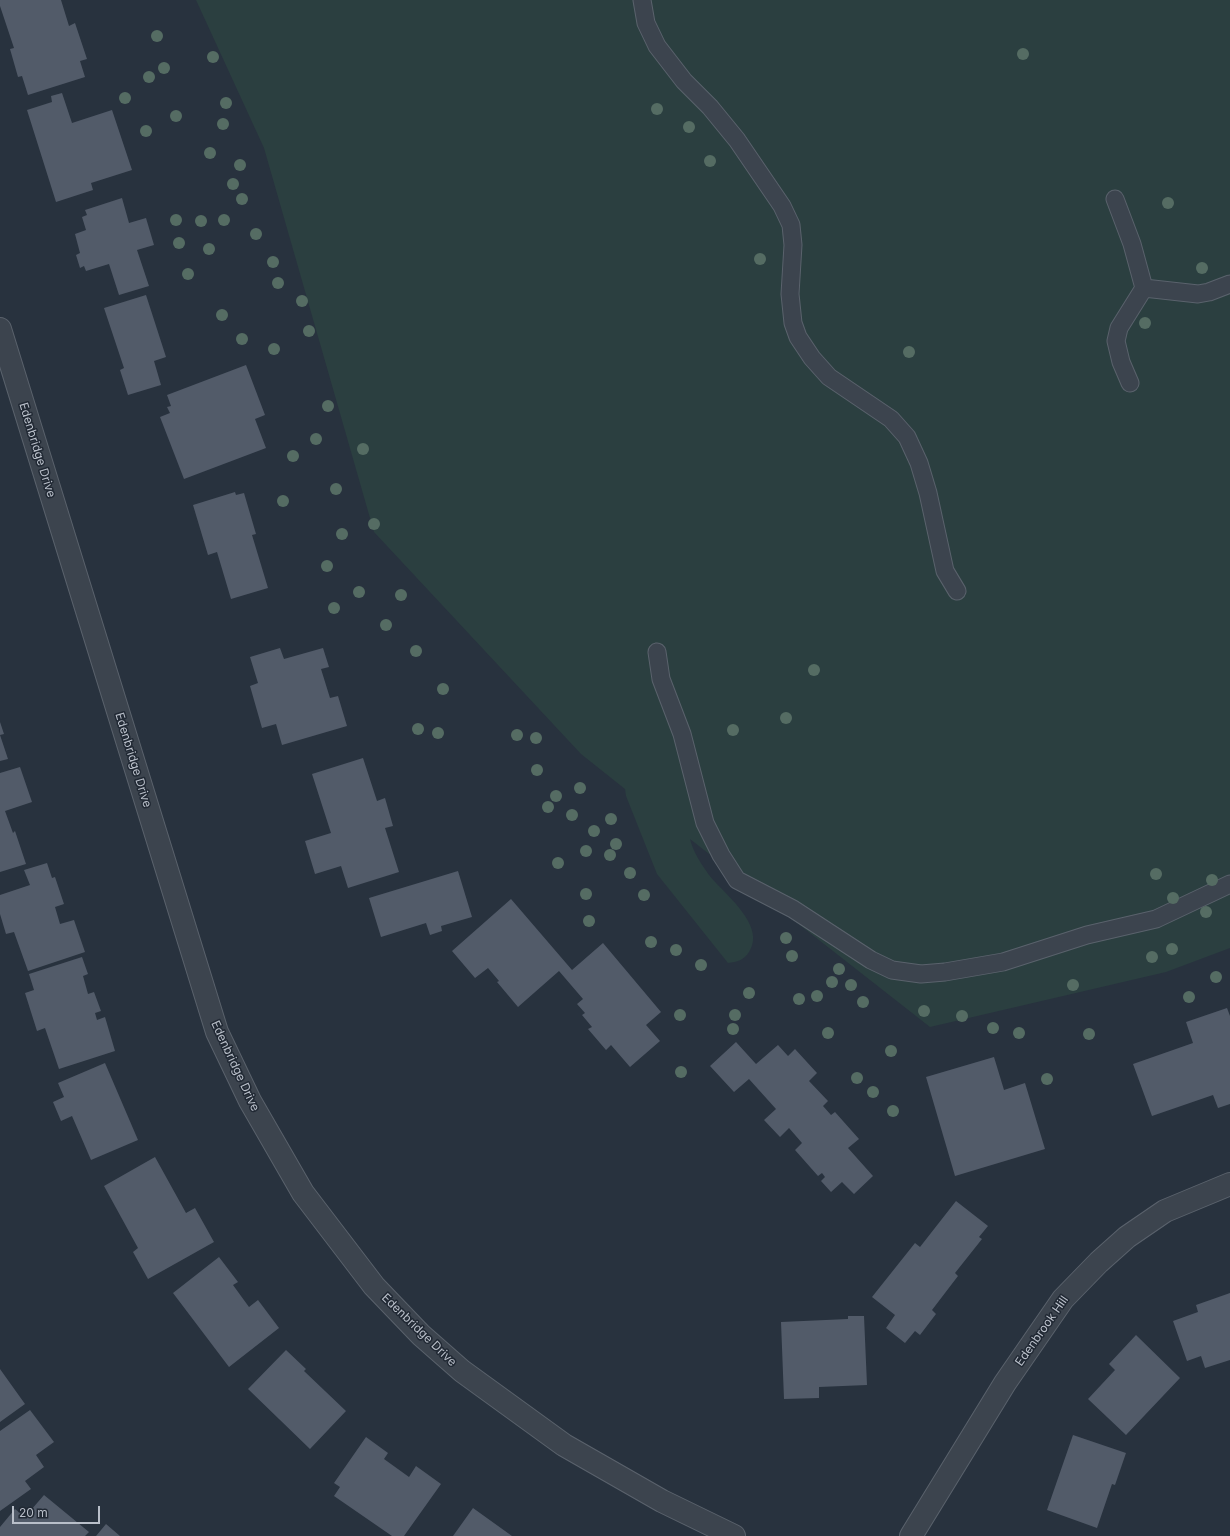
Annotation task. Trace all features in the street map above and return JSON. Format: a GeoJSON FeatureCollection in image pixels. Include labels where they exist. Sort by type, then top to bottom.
{"type":"FeatureCollection","features":[{"type":"Feature","properties":{"kind":"street","name":"Edenbridge Drive"},"geometry":{"type":"LineString","coordinates":[[0,329],[217,1032],[250,1101],[303,1193],[374,1286],[421,1335],[462,1371],[564,1445],[662,1501],[734,1536]]}},
{"type":"Feature","properties":{"kind":"street","name":"Edenbrook Hill"},"geometry":{"type":"LineString","coordinates":[[911,1536],[1006,1383],[1063,1299],[1099,1262],[1133,1232],[1165,1211],[1212,1190],[1230,1184]]}},
{"type":"Feature","properties":{"kind":"lane"},"geometry":{"type":"LineString","coordinates":[[642,0],[646,23],[657,46],[684,81],[710,107],[737,140],[782,206],[791,225],[793,245],[790,294],[793,323],[798,337],[812,358],[829,377],[891,419],[907,437],[919,463],[928,493],[945,571],[957,591]]}},
{"type":"Feature","properties":{"kind":"lane"},"geometry":{"type":"LineString","coordinates":[[1115,199],[1132,244],[1144,288],[1119,328],[1116,342],[1121,362],[1130,383]]}},
{"type":"Feature","properties":{"kind":"lane"},"geometry":{"type":"LineString","coordinates":[[1144,288],[1198,294],[1209,292],[1230,284]]}},
{"type":"Feature","properties":{"kind":"lane"},"geometry":{"type":"LineString","coordinates":[[657,652],[661,679],[682,734],[705,823],[721,855],[737,880],[793,909],[871,960],[892,970],[927,973],[1002,962],[1086,935],[1156,919],[1230,884]]}},
{"type":"Feature","properties":{"kind":"green space"},"geometry":{"type":"Polygon","coordinates":[[[196,0],[1230,0],[1230,948],[1166,972],[930,1027],[690,839],[695,853],[709,875],[741,910],[752,931],[753,942],[747,955],[740,960],[728,963],[657,874],[626,796],[625,789],[581,754],[374,532],[264,148],[196,0]]]}},
{"type":"Feature","properties":{"kind":"building"},"geometry":{"type":"Polygon","coordinates":[[[0,0],[61,0],[69,26],[75,23],[87,59],[80,61],[85,77],[28,95],[22,76],[18,77],[10,49],[14,48],[0,6],[0,0]]]}},
{"type":"Feature","properties":{"kind":"building"},"geometry":{"type":"Polygon","coordinates":[[[62,93],[72,123],[112,110],[132,170],[91,183],[93,190],[56,202],[27,110],[52,102],[51,96],[62,93]]]}},
{"type":"Feature","properties":{"kind":"building"},"geometry":{"type":"Polygon","coordinates":[[[122,198],[129,223],[146,218],[154,245],[137,250],[149,286],[119,295],[109,264],[86,271],[84,266],[80,268],[76,255],[80,253],[75,234],[86,230],[82,217],[87,215],[85,210],[122,198]]]}},
{"type":"Feature","properties":{"kind":"building"},"geometry":{"type":"Polygon","coordinates":[[[146,295],[166,357],[154,361],[161,385],[128,395],[120,370],[124,368],[104,308],[146,295]]]}},
{"type":"Feature","properties":{"kind":"building"},"geometry":{"type":"Polygon","coordinates":[[[246,365],[265,415],[255,419],[266,448],[184,479],[160,417],[170,413],[167,407],[171,406],[167,395],[246,365]]]}},
{"type":"Feature","properties":{"kind":"building"},"geometry":{"type":"Polygon","coordinates":[[[235,492],[236,495],[244,493],[256,534],[252,535],[268,588],[231,599],[217,552],[208,555],[193,505],[235,492]]]}},
{"type":"Feature","properties":{"kind":"building"},"geometry":{"type":"Polygon","coordinates":[[[280,648],[284,659],[323,648],[329,667],[321,669],[330,698],[338,696],[347,726],[282,745],[276,724],[262,728],[250,686],[258,683],[250,657],[280,648]]]}},
{"type":"Feature","properties":{"kind":"building"},"geometry":{"type":"Polygon","coordinates":[[[0,722],[4,734],[0,735],[0,722]]]}},
{"type":"Feature","properties":{"kind":"building"},"geometry":{"type":"Polygon","coordinates":[[[0,735],[8,759],[0,761],[0,735]]]}},
{"type":"Feature","properties":{"kind":"building"},"geometry":{"type":"Polygon","coordinates":[[[363,758],[377,801],[385,798],[393,826],[385,828],[399,872],[348,888],[341,866],[315,874],[305,841],[331,833],[312,774],[363,758]]]}},
{"type":"Feature","properties":{"kind":"building"},"geometry":{"type":"Polygon","coordinates":[[[20,767],[32,802],[5,811],[13,833],[15,831],[26,864],[0,872],[0,773],[20,767]]]}},
{"type":"Feature","properties":{"kind":"building"},"geometry":{"type":"Polygon","coordinates":[[[47,863],[52,878],[55,877],[64,904],[55,907],[60,924],[74,920],[85,952],[28,971],[14,932],[6,934],[0,914],[0,895],[30,885],[24,870],[47,863]]]}},
{"type":"Feature","properties":{"kind":"building"},"geometry":{"type":"Polygon","coordinates":[[[458,871],[472,917],[441,926],[442,931],[430,935],[426,923],[381,937],[369,898],[458,871]]]}},
{"type":"Feature","properties":{"kind":"building"},"geometry":{"type":"Polygon","coordinates":[[[511,899],[572,970],[603,943],[661,1012],[646,1025],[660,1041],[630,1067],[611,1045],[606,1050],[588,1029],[592,1027],[582,1015],[585,1013],[577,1004],[583,999],[559,971],[518,1007],[497,982],[499,981],[488,968],[475,978],[452,951],[511,899]]]}},
{"type":"Feature","properties":{"kind":"building"},"geometry":{"type":"Polygon","coordinates":[[[82,957],[88,974],[83,976],[88,994],[94,992],[101,1011],[95,1013],[97,1020],[105,1017],[115,1051],[59,1069],[45,1028],[37,1031],[25,993],[34,990],[29,974],[82,957]]]}},
{"type":"Feature","properties":{"kind":"building"},"geometry":{"type":"Polygon","coordinates":[[[1227,1008],[1230,1016],[1230,1104],[1218,1108],[1213,1095],[1152,1116],[1133,1064],[1193,1043],[1186,1022],[1227,1008]]]}},
{"type":"Feature","properties":{"kind":"building"},"geometry":{"type":"Polygon","coordinates":[[[736,1042],[756,1064],[778,1045],[788,1056],[795,1049],[817,1073],[809,1081],[828,1101],[823,1106],[831,1115],[835,1112],[859,1139],[848,1148],[873,1176],[854,1194],[842,1182],[831,1192],[821,1181],[825,1177],[822,1173],[818,1176],[795,1150],[802,1143],[789,1128],[780,1137],[764,1120],[776,1109],[749,1079],[734,1092],[710,1066],[736,1042]]]}},
{"type":"Feature","properties":{"kind":"building"},"geometry":{"type":"Polygon","coordinates":[[[994,1057],[1004,1090],[1025,1083],[1045,1149],[955,1176],[926,1077],[994,1057]]]}},
{"type":"Feature","properties":{"kind":"building"},"geometry":{"type":"Polygon","coordinates":[[[105,1063],[138,1140],[91,1160],[72,1116],[61,1121],[53,1102],[64,1097],[58,1083],[105,1063]]]}},
{"type":"Feature","properties":{"kind":"building"},"geometry":{"type":"Polygon","coordinates":[[[155,1157],[186,1213],[195,1208],[214,1242],[148,1279],[133,1252],[138,1248],[104,1186],[155,1157]]]}},
{"type":"Feature","properties":{"kind":"building"},"geometry":{"type":"Polygon","coordinates":[[[956,1201],[988,1226],[979,1237],[982,1239],[955,1273],[958,1276],[932,1310],[936,1314],[920,1335],[915,1331],[905,1343],[886,1328],[895,1315],[872,1297],[915,1243],[920,1247],[956,1201]]]}},
{"type":"Feature","properties":{"kind":"building"},"geometry":{"type":"Polygon","coordinates":[[[219,1257],[238,1282],[233,1285],[249,1307],[258,1300],[279,1328],[229,1367],[173,1293],[219,1257]]]}},
{"type":"Feature","properties":{"kind":"building"},"geometry":{"type":"Polygon","coordinates":[[[1230,1293],[1230,1360],[1205,1368],[1201,1356],[1187,1361],[1173,1321],[1198,1312],[1196,1305],[1230,1293]]]}},
{"type":"Feature","properties":{"kind":"building"},"geometry":{"type":"Polygon","coordinates":[[[848,1316],[864,1316],[867,1385],[819,1387],[819,1398],[784,1399],[781,1322],[848,1319],[848,1316]]]}},
{"type":"Feature","properties":{"kind":"building"},"geometry":{"type":"Polygon","coordinates":[[[1136,1335],[1180,1378],[1126,1435],[1088,1399],[1115,1370],[1109,1364],[1136,1335]]]}},
{"type":"Feature","properties":{"kind":"building"},"geometry":{"type":"Polygon","coordinates":[[[286,1350],[306,1369],[304,1371],[346,1411],[310,1449],[248,1389],[286,1350]]]}},
{"type":"Feature","properties":{"kind":"building"},"geometry":{"type":"Polygon","coordinates":[[[0,1369],[25,1404],[0,1422],[0,1369]]]}},
{"type":"Feature","properties":{"kind":"building"},"geometry":{"type":"Polygon","coordinates":[[[30,1410],[54,1442],[36,1455],[44,1467],[25,1481],[31,1489],[0,1511],[0,1431],[30,1410]]]}},
{"type":"Feature","properties":{"kind":"building"},"geometry":{"type":"Polygon","coordinates":[[[1073,1435],[1126,1453],[1115,1485],[1112,1484],[1097,1528],[1047,1510],[1073,1435]]]}},
{"type":"Feature","properties":{"kind":"building"},"geometry":{"type":"Polygon","coordinates":[[[366,1437],[388,1453],[384,1459],[409,1477],[416,1466],[441,1484],[404,1536],[392,1536],[334,1496],[340,1487],[334,1483],[366,1437]]]}},
{"type":"Feature","properties":{"kind":"building"},"geometry":{"type":"Polygon","coordinates":[[[44,1495],[89,1532],[85,1536],[0,1536],[0,1527],[15,1509],[25,1517],[44,1495]]]}},
{"type":"Feature","properties":{"kind":"building"},"geometry":{"type":"Polygon","coordinates":[[[473,1508],[512,1536],[453,1536],[473,1508]]]}},
{"type":"Feature","properties":{"kind":"building"},"geometry":{"type":"Polygon","coordinates":[[[106,1524],[120,1536],[96,1536],[106,1524]]]}}]}
